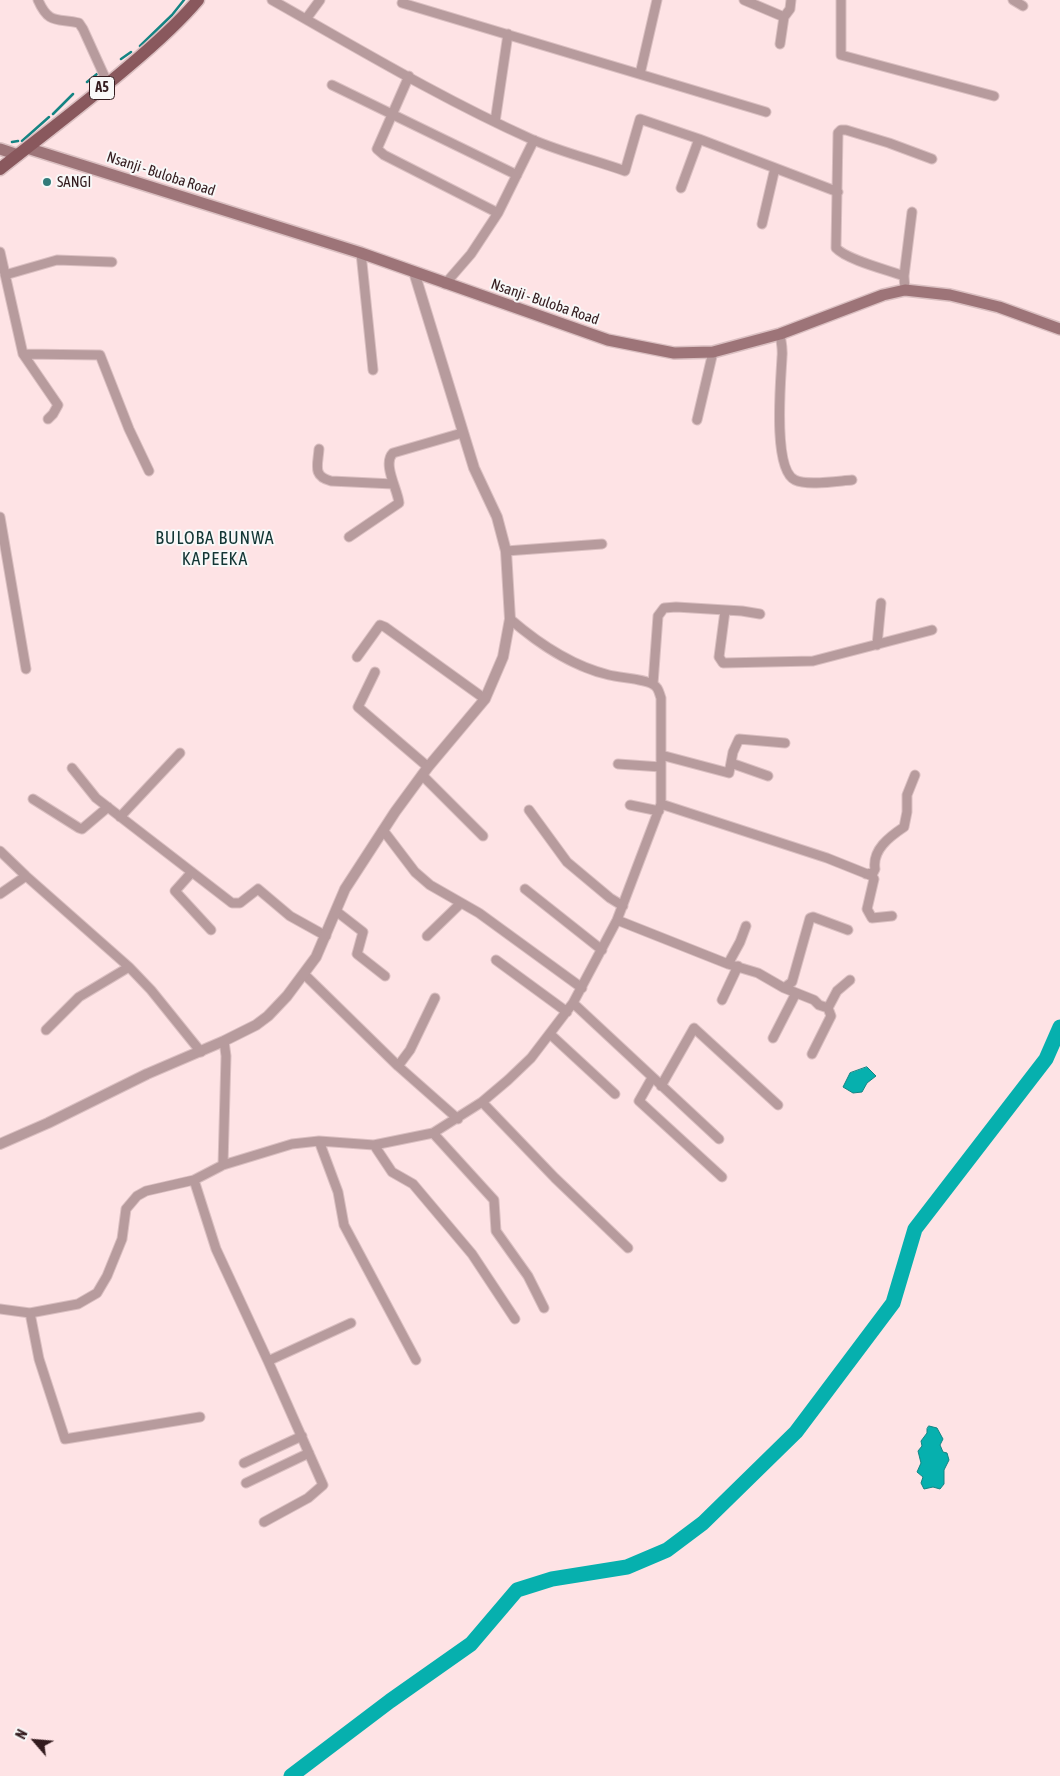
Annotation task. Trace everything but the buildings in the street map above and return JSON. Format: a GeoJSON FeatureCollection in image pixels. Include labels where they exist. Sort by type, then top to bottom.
{"type":"FeatureCollection","features":[{"type":"Feature","properties":{"kind":"main road","name":"A5"},"geometry":{"type":"LineString","coordinates":[[0,169],[108,84],[177,25],[198,0]]}},
{"type":"Feature","properties":{"kind":"main road","name":"Nsanji - Buloba Road"},"geometry":{"type":"LineString","coordinates":[[0,149],[23,151],[361,254],[608,340],[674,353],[712,352],[780,334],[884,295],[904,290],[950,295],[999,307],[1060,329]]}},
{"type":"Feature","properties":{"kind":"street"},"geometry":{"type":"LineString","coordinates":[[38,0],[42,10],[51,18],[79,23],[108,84]]}},
{"type":"Feature","properties":{"kind":"street"},"geometry":{"type":"LineString","coordinates":[[272,0],[408,76],[495,122],[534,140],[626,171],[640,119],[700,139],[838,192]]}},
{"type":"Feature","properties":{"kind":"street"},"geometry":{"type":"LineString","coordinates":[[306,19],[320,0]]}},
{"type":"Feature","properties":{"kind":"street"},"geometry":{"type":"LineString","coordinates":[[640,74],[657,0]]}},
{"type":"Feature","properties":{"kind":"street"},"geometry":{"type":"LineString","coordinates":[[744,0],[784,17]]}},
{"type":"Feature","properties":{"kind":"street"},"geometry":{"type":"LineString","coordinates":[[780,44],[784,17],[790,9],[791,0]]}},
{"type":"Feature","properties":{"kind":"street"},"geometry":{"type":"LineString","coordinates":[[841,0],[841,55],[994,96]]}},
{"type":"Feature","properties":{"kind":"street"},"geometry":{"type":"LineString","coordinates":[[1013,0],[1022,6]]}},
{"type":"Feature","properties":{"kind":"street"},"geometry":{"type":"LineString","coordinates":[[402,3],[423,4],[508,34],[766,112]]}},
{"type":"Feature","properties":{"kind":"street"},"geometry":{"type":"LineString","coordinates":[[495,122],[508,34]]}},
{"type":"Feature","properties":{"kind":"street"},"geometry":{"type":"LineString","coordinates":[[408,76],[377,149],[378,151],[498,213]]}},
{"type":"Feature","properties":{"kind":"street"},"geometry":{"type":"LineString","coordinates":[[332,85],[517,175]]}},
{"type":"Feature","properties":{"kind":"street"},"geometry":{"type":"LineString","coordinates":[[904,276],[855,259],[836,250],[838,134],[844,129],[932,158]]}},
{"type":"Feature","properties":{"kind":"street"},"geometry":{"type":"LineString","coordinates":[[681,188],[700,139]]}},
{"type":"Feature","properties":{"kind":"street"},"geometry":{"type":"LineString","coordinates":[[445,284],[471,254],[498,213],[534,140]]}},
{"type":"Feature","properties":{"kind":"street"},"geometry":{"type":"LineString","coordinates":[[762,224],[775,168]]}},
{"type":"Feature","properties":{"kind":"street"},"geometry":{"type":"LineString","coordinates":[[904,290],[912,212]]}},
{"type":"Feature","properties":{"kind":"street"},"geometry":{"type":"LineString","coordinates":[[0,252],[23,354],[58,405],[48,419]]}},
{"type":"Feature","properties":{"kind":"street"},"geometry":{"type":"LineString","coordinates":[[361,254],[372,370]]}},
{"type":"Feature","properties":{"kind":"street"},"geometry":{"type":"LineString","coordinates":[[5,275],[57,260],[112,262]]}},
{"type":"Feature","properties":{"kind":"street"},"geometry":{"type":"LineString","coordinates":[[0,1144],[48,1123],[147,1074],[201,1052],[256,1025],[268,1016],[287,996],[316,957],[346,889],[383,830],[425,771],[485,699],[503,657],[510,619],[506,551],[497,517],[474,468],[462,433],[414,272]]}},
{"type":"Feature","properties":{"kind":"street"},"geometry":{"type":"LineString","coordinates":[[780,334],[782,354],[779,419],[781,443],[787,472],[792,479],[801,483],[852,480]]}},
{"type":"Feature","properties":{"kind":"street"},"geometry":{"type":"LineString","coordinates":[[697,420],[712,352]]}},
{"type":"Feature","properties":{"kind":"street"},"geometry":{"type":"LineString","coordinates":[[23,354],[100,355],[129,429],[149,471]]}},
{"type":"Feature","properties":{"kind":"street"},"geometry":{"type":"LineString","coordinates":[[348,537],[399,503],[389,462],[389,458],[393,453],[462,433]]}},
{"type":"Feature","properties":{"kind":"street"},"geometry":{"type":"LineString","coordinates":[[319,449],[317,471],[323,479],[393,484]]}},
{"type":"Feature","properties":{"kind":"street"},"geometry":{"type":"LineString","coordinates":[[0,517],[4,566],[26,669]]}},
{"type":"Feature","properties":{"kind":"street"},"geometry":{"type":"LineString","coordinates":[[506,551],[602,544]]}},
{"type":"Feature","properties":{"kind":"street"},"geometry":{"type":"LineString","coordinates":[[877,645],[881,603]]}},
{"type":"Feature","properties":{"kind":"street"},"geometry":{"type":"LineString","coordinates":[[653,684],[658,616],[664,608],[676,607],[760,614]]}},
{"type":"Feature","properties":{"kind":"street"},"geometry":{"type":"LineString","coordinates":[[725,611],[719,651],[719,657],[723,662],[813,661],[932,630]]}},
{"type":"Feature","properties":{"kind":"street"},"geometry":{"type":"LineString","coordinates":[[0,1309],[30,1313],[78,1304],[97,1293],[107,1276],[122,1239],[126,1209],[137,1196],[146,1191],[194,1180],[223,1165],[292,1144],[319,1141],[374,1145],[433,1133],[458,1119],[482,1102],[531,1058],[567,1012],[582,988],[617,920],[660,808],[659,689],[653,684],[608,675],[582,667],[534,640],[510,619]]}},
{"type":"Feature","properties":{"kind":"street"},"geometry":{"type":"LineString","coordinates":[[357,657],[380,625],[485,699]]}},
{"type":"Feature","properties":{"kind":"street"},"geometry":{"type":"LineString","coordinates":[[374,672],[358,707],[425,771],[483,836]]}},
{"type":"Feature","properties":{"kind":"street"},"geometry":{"type":"LineString","coordinates":[[661,755],[729,773],[735,747],[739,739],[785,743]]}},
{"type":"Feature","properties":{"kind":"street"},"geometry":{"type":"LineString","coordinates":[[120,817],[180,753]]}},
{"type":"Feature","properties":{"kind":"street"},"geometry":{"type":"LineString","coordinates":[[731,762],[768,776]]}},
{"type":"Feature","properties":{"kind":"street"},"geometry":{"type":"LineString","coordinates":[[618,764],[661,767]]}},
{"type":"Feature","properties":{"kind":"street"},"geometry":{"type":"LineString","coordinates":[[72,768],[96,798],[232,903],[240,903],[258,889],[290,916],[326,936]]}},
{"type":"Feature","properties":{"kind":"street"},"geometry":{"type":"LineString","coordinates":[[866,874],[873,873],[875,869],[874,861],[879,849],[896,832],[904,827],[907,812],[907,795],[915,775]]}},
{"type":"Feature","properties":{"kind":"street"},"geometry":{"type":"LineString","coordinates":[[33,799],[82,829],[108,807]]}},
{"type":"Feature","properties":{"kind":"street"},"geometry":{"type":"LineString","coordinates":[[630,804],[660,808],[827,858],[866,874],[874,879],[867,909],[872,918],[892,916]]}},
{"type":"Feature","properties":{"kind":"street"},"geometry":{"type":"LineString","coordinates":[[529,810],[567,862],[610,898],[623,906]]}},
{"type":"Feature","properties":{"kind":"street"},"geometry":{"type":"LineString","coordinates":[[383,830],[416,872],[430,885],[479,913],[582,988]]}},
{"type":"Feature","properties":{"kind":"street"},"geometry":{"type":"LineString","coordinates":[[0,851],[129,966],[201,1052]]}},
{"type":"Feature","properties":{"kind":"street"},"geometry":{"type":"LineString","coordinates":[[192,872],[175,891],[211,930]]}},
{"type":"Feature","properties":{"kind":"street"},"geometry":{"type":"LineString","coordinates":[[0,894],[26,876]]}},
{"type":"Feature","properties":{"kind":"street"},"geometry":{"type":"LineString","coordinates":[[525,889],[602,950]]}},
{"type":"Feature","properties":{"kind":"street"},"geometry":{"type":"LineString","coordinates":[[427,936],[462,903]]}},
{"type":"Feature","properties":{"kind":"street"},"geometry":{"type":"LineString","coordinates":[[336,911],[363,932],[357,954],[385,976]]}},
{"type":"Feature","properties":{"kind":"street"},"geometry":{"type":"LineString","coordinates":[[784,988],[792,982],[810,918],[813,917],[848,930]]}},
{"type":"Feature","properties":{"kind":"street"},"geometry":{"type":"LineString","coordinates":[[617,920],[758,974],[784,988],[814,1000],[819,1006],[828,1008]]}},
{"type":"Feature","properties":{"kind":"street"},"geometry":{"type":"LineString","coordinates":[[728,964],[746,926]]}},
{"type":"Feature","properties":{"kind":"street"},"geometry":{"type":"LineString","coordinates":[[496,960],[567,1012]]}},
{"type":"Feature","properties":{"kind":"street"},"geometry":{"type":"LineString","coordinates":[[46,1030],[79,997],[129,966]]}},
{"type":"Feature","properties":{"kind":"street"},"geometry":{"type":"LineString","coordinates":[[722,1000],[738,966]]}},
{"type":"Feature","properties":{"kind":"street"},"geometry":{"type":"LineString","coordinates":[[304,974],[398,1066],[458,1119]]}},
{"type":"Feature","properties":{"kind":"street"},"geometry":{"type":"LineString","coordinates":[[812,1054],[831,1016],[828,1008],[837,990],[850,980]]}},
{"type":"Feature","properties":{"kind":"street"},"geometry":{"type":"LineString","coordinates":[[773,1038],[796,993]]}},
{"type":"Feature","properties":{"kind":"street"},"geometry":{"type":"LineString","coordinates":[[398,1066],[410,1050],[435,998]]}},
{"type":"Feature","properties":{"kind":"street"},"geometry":{"type":"LineString","coordinates":[[572,1004],[719,1139]]}},
{"type":"Feature","properties":{"kind":"street"},"geometry":{"type":"LineString","coordinates":[[661,1086],[694,1028],[778,1105]]}},
{"type":"Feature","properties":{"kind":"street"},"geometry":{"type":"LineString","coordinates":[[550,1034],[615,1094]]}},
{"type":"Feature","properties":{"kind":"street"},"geometry":{"type":"LineString","coordinates":[[223,1165],[226,1056],[224,1041]]}},
{"type":"Feature","properties":{"kind":"street"},"geometry":{"type":"LineString","coordinates":[[652,1078],[639,1101],[722,1177]]}},
{"type":"Feature","properties":{"kind":"street"},"geometry":{"type":"LineString","coordinates":[[482,1102],[555,1178],[628,1248]]}},
{"type":"Feature","properties":{"kind":"street"},"geometry":{"type":"LineString","coordinates":[[433,1133],[494,1200],[496,1231],[528,1276],[544,1308]]}},
{"type":"Feature","properties":{"kind":"street"},"geometry":{"type":"LineString","coordinates":[[319,1141],[338,1192],[344,1225],[416,1360]]}},
{"type":"Feature","properties":{"kind":"street"},"geometry":{"type":"LineString","coordinates":[[374,1145],[392,1172],[413,1184],[472,1254],[515,1319]]}},
{"type":"Feature","properties":{"kind":"street"},"geometry":{"type":"LineString","coordinates":[[194,1180],[216,1249],[323,1485],[308,1498],[264,1522]]}},
{"type":"Feature","properties":{"kind":"street"},"geometry":{"type":"LineString","coordinates":[[30,1313],[39,1359],[65,1439],[200,1417]]}},
{"type":"Feature","properties":{"kind":"street"},"geometry":{"type":"LineString","coordinates":[[268,1361],[351,1323]]}},
{"type":"Feature","properties":{"kind":"street"},"geometry":{"type":"LineString","coordinates":[[244,1463],[302,1436]]}},
{"type":"Feature","properties":{"kind":"street"},"geometry":{"type":"LineString","coordinates":[[246,1482],[309,1453]]}},
{"type":"Feature","properties":{"kind":"water"},"geometry":{"type":"Polygon","coordinates":[[[867,1067],[876,1076],[867,1083],[862,1092],[853,1093],[843,1087],[850,1073],[867,1067]]]}},
{"type":"Feature","properties":{"kind":"water"},"geometry":{"type":"Polygon","coordinates":[[[929,1426],[937,1428],[943,1439],[940,1445],[943,1452],[947,1453],[949,1460],[944,1470],[944,1484],[940,1489],[933,1487],[924,1489],[921,1483],[923,1477],[917,1472],[921,1463],[918,1451],[922,1446],[921,1441],[927,1433],[929,1426]]]}},
{"type":"Feature","properties":{"kind":"waterway"},"geometry":{"type":"LineString","coordinates":[[140,46],[172,15],[184,0]]}},
{"type":"Feature","properties":{"kind":"waterway"},"geometry":{"type":"LineString","coordinates":[[121,59],[131,52]]}},
{"type":"Feature","properties":{"kind":"waterway"},"geometry":{"type":"LineString","coordinates":[[87,82],[97,74]]}},
{"type":"Feature","properties":{"kind":"waterway"},"geometry":{"type":"LineString","coordinates":[[53,114],[73,94]]}},
{"type":"Feature","properties":{"kind":"waterway"},"geometry":{"type":"LineString","coordinates":[[22,141],[49,117]]}},
{"type":"Feature","properties":{"kind":"waterway"},"geometry":{"type":"LineString","coordinates":[[12,142],[18,141]]}},
{"type":"Feature","properties":{"kind":"waterway"},"geometry":{"type":"LineString","coordinates":[[291,1776],[390,1701],[471,1644],[517,1590],[552,1579],[627,1567],[667,1550],[703,1523],[796,1432],[893,1303],[915,1229],[1046,1059],[1060,1027]]}},
{"type":"Feature","properties":{"kind":"place","name":"SANGI"},"geometry":{"type":"Point","coordinates":[47,182]}},
{"type":"Feature","properties":{"kind":"district","name":"BULOBA BUNWA KAPEEKA"},"geometry":{"type":"Point","coordinates":[215,548]}}]}
